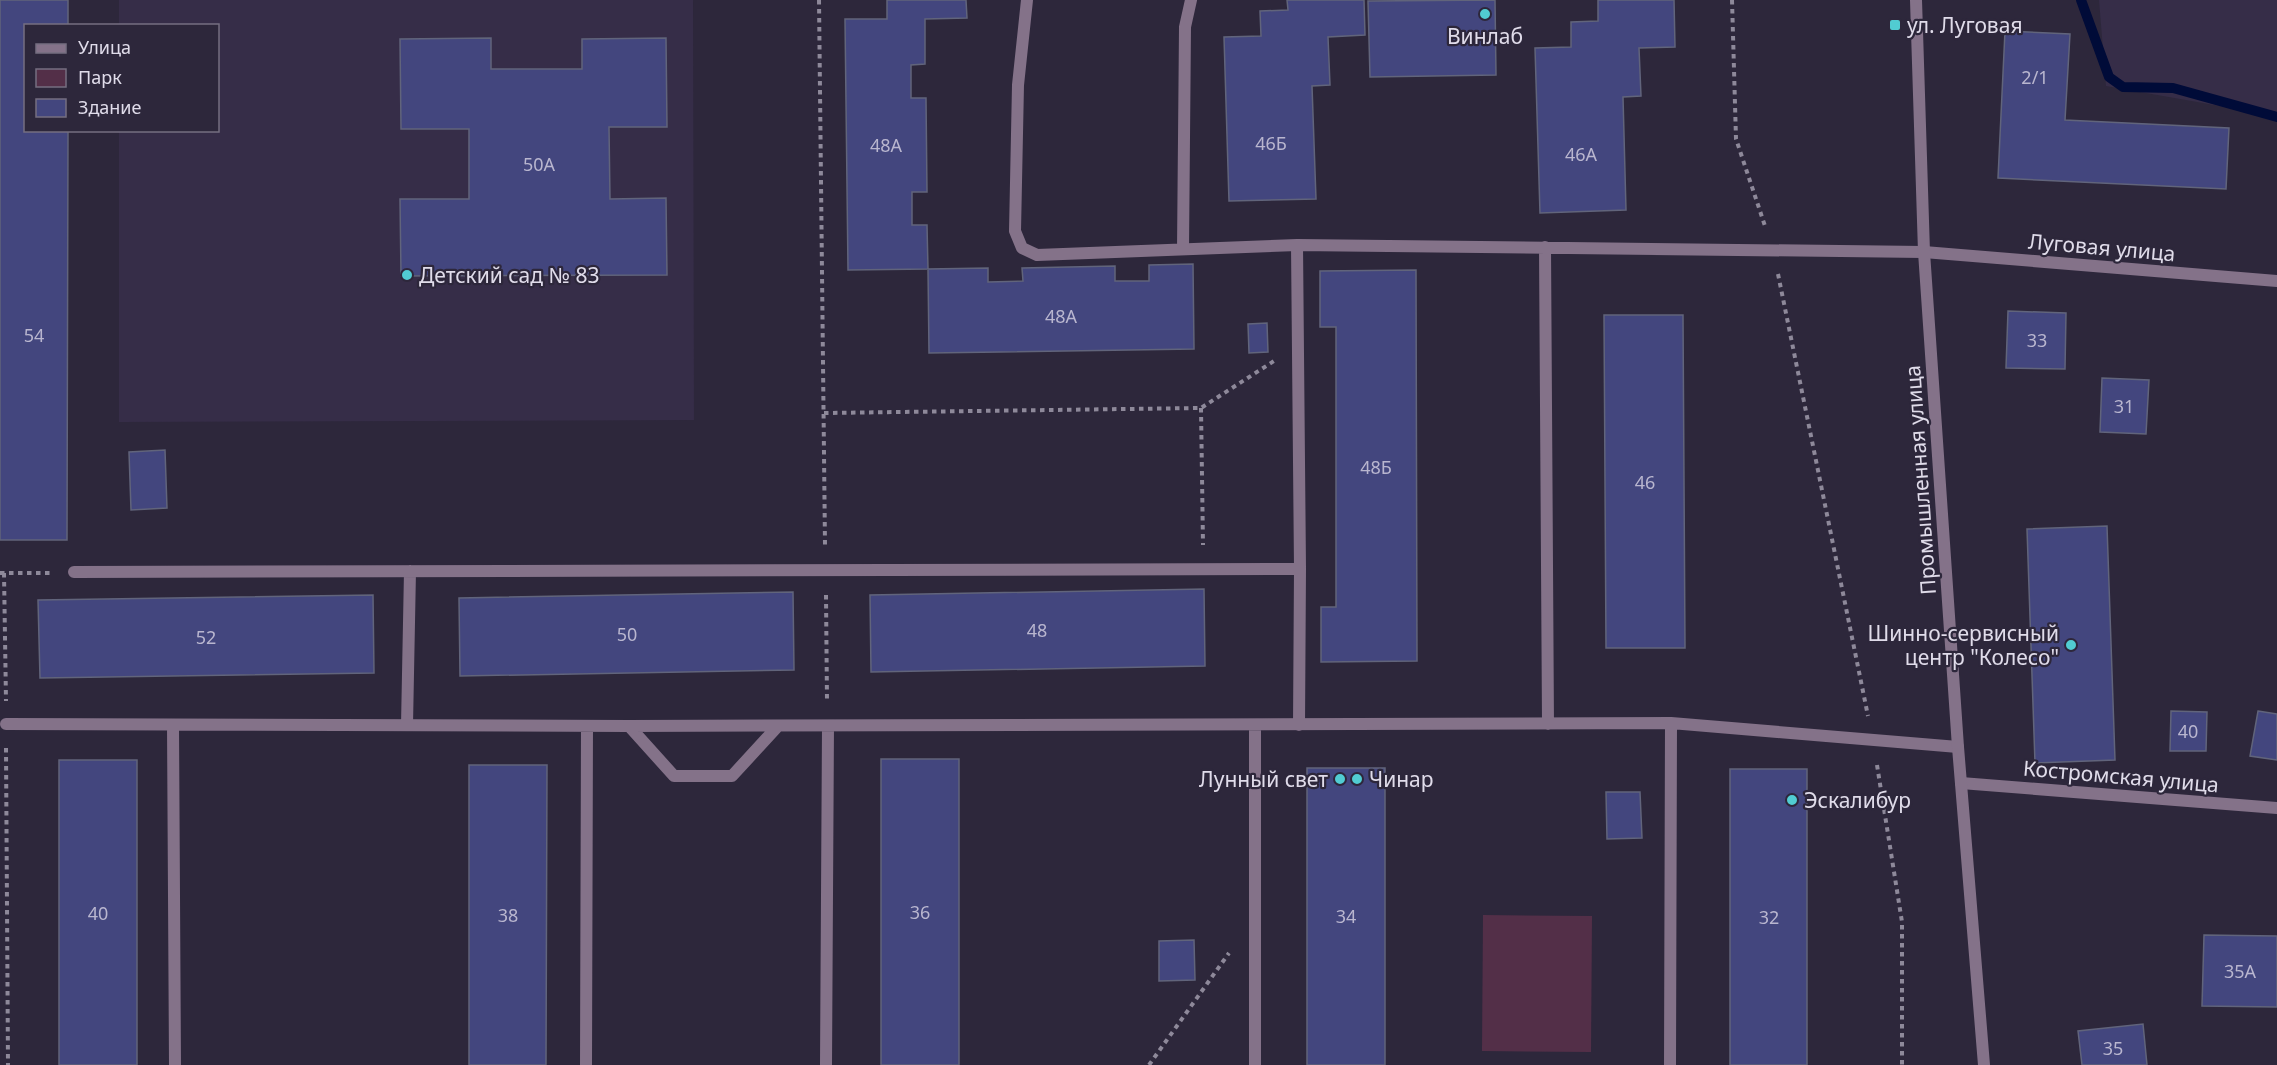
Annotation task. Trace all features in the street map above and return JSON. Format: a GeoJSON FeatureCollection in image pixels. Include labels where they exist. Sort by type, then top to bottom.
{"type":"FeatureCollection","features":[{"type":"Feature","properties":{"kind":"street","name":"Луговая улица"},"geometry":{"type":"LineString","coordinates":[[1027,0],[1018,85],[1015,231],[1022,248],[1037,255],[1297,245],[1924,252],[2277,281]]}},
{"type":"Feature","properties":{"kind":"street"},"geometry":{"type":"LineString","coordinates":[[1183,249],[1185,27],[1191,0]]}},
{"type":"Feature","properties":{"kind":"street","name":"Промышленная улица"},"geometry":{"type":"LineString","coordinates":[[1916,0],[1924,252],[1958,747],[1984,1065]]}},
{"type":"Feature","properties":{"kind":"street"},"geometry":{"type":"LineString","coordinates":[[1297,245],[1299,724]]}},
{"type":"Feature","properties":{"kind":"street"},"geometry":{"type":"LineString","coordinates":[[1545,247],[1548,724]]}},
{"type":"Feature","properties":{"kind":"street"},"geometry":{"type":"LineString","coordinates":[[74,572],[1300,569]]}},
{"type":"Feature","properties":{"kind":"street"},"geometry":{"type":"LineString","coordinates":[[407,725],[410,571]]}},
{"type":"Feature","properties":{"kind":"street"},"geometry":{"type":"LineString","coordinates":[[1670,1065],[1671,723]]}},
{"type":"Feature","properties":{"kind":"street"},"geometry":{"type":"LineString","coordinates":[[6,724],[828,726],[1671,723],[1958,747]]}},
{"type":"Feature","properties":{"kind":"street"},"geometry":{"type":"LineString","coordinates":[[173,725],[175,1065]]}},
{"type":"Feature","properties":{"kind":"street"},"geometry":{"type":"LineString","coordinates":[[1255,725],[1255,1065]]}},
{"type":"Feature","properties":{"kind":"street"},"geometry":{"type":"LineString","coordinates":[[586,1065],[587,726]]}},
{"type":"Feature","properties":{"kind":"street"},"geometry":{"type":"LineString","coordinates":[[629,726],[674,776],[732,776],[778,726]]}},
{"type":"Feature","properties":{"kind":"street"},"geometry":{"type":"LineString","coordinates":[[826,1065],[828,726]]}},
{"type":"Feature","properties":{"kind":"street","name":"Костромская улица"},"geometry":{"type":"LineString","coordinates":[[1961,783],[2277,808]]}},
{"type":"Feature","properties":{"kind":"path"},"geometry":{"type":"LineString","coordinates":[[819,0],[828,726]]}},
{"type":"Feature","properties":{"kind":"path"},"geometry":{"type":"LineString","coordinates":[[1732,0],[1736,139],[1773,251],[1873,740],[1902,922],[1902,1065]]}},
{"type":"Feature","properties":{"kind":"path"},"geometry":{"type":"LineString","coordinates":[[824,413],[1201,408],[1298,346]]}},
{"type":"Feature","properties":{"kind":"path"},"geometry":{"type":"LineString","coordinates":[[1201,408],[1204,569]]}},
{"type":"Feature","properties":{"kind":"path"},"geometry":{"type":"LineString","coordinates":[[8,1065],[6,724],[2,573],[74,572]]}},
{"type":"Feature","properties":{"kind":"path"},"geometry":{"type":"LineString","coordinates":[[1149,1065],[1255,917]]}},
{"type":"Feature","properties":{"kind":"shaded area","name":"Детский сад № 83"},"geometry":{"type":"Polygon","coordinates":[[[119,0],[693,0],[694,420],[119,422],[119,132],[219,132],[219,24],[119,24],[119,0]]]}},
{"type":"Feature","properties":{"kind":"shaded area"},"geometry":{"type":"Polygon","coordinates":[[[2099,0],[2277,0],[2277,116],[2106,86],[2099,0]]]}},
{"type":"Feature","properties":{"kind":"green space"},"geometry":{"type":"Polygon","coordinates":[[[1483,915],[1592,916],[1591,1052],[1482,1051],[1483,915]]]}},
{"type":"Feature","properties":{"kind":"building"},"geometry":{"type":"Polygon","coordinates":[[[0,0],[68,0],[68,24],[24,24],[24,132],[68,132],[67,540],[0,540],[0,0]]]}},
{"type":"Feature","properties":{"kind":"building"},"geometry":{"type":"Polygon","coordinates":[[[887,0],[966,0],[967,18],[925,19],[925,64],[911,65],[911,98],[926,98],[927,192],[912,192],[912,225],[927,225],[928,269],[848,270],[845,19],[887,19],[887,0]]]}},
{"type":"Feature","properties":{"kind":"building"},"geometry":{"type":"Polygon","coordinates":[[[1287,0],[1364,0],[1365,35],[1328,37],[1330,85],[1312,86],[1316,199],[1229,201],[1224,37],[1261,36],[1260,11],[1288,10],[1287,0]]]}},
{"type":"Feature","properties":{"kind":"building"},"geometry":{"type":"Polygon","coordinates":[[[1495,0],[1496,75],[1370,77],[1368,1],[1495,0]]]}},
{"type":"Feature","properties":{"kind":"building"},"geometry":{"type":"Polygon","coordinates":[[[1598,0],[1674,0],[1675,47],[1639,48],[1641,96],[1623,97],[1626,210],[1540,213],[1535,48],[1571,47],[1571,22],[1598,21],[1598,0]]]}},
{"type":"Feature","properties":{"kind":"building"},"geometry":{"type":"Polygon","coordinates":[[[2005,31],[2070,34],[2065,120],[2229,128],[2226,189],[1998,178],[2005,31]]]}},
{"type":"Feature","properties":{"kind":"building"},"geometry":{"type":"Polygon","coordinates":[[[491,38],[491,69],[582,69],[582,39],[666,38],[667,127],[609,127],[610,199],[666,198],[667,275],[401,276],[400,199],[469,199],[469,129],[401,129],[400,39],[491,38]]]}},
{"type":"Feature","properties":{"kind":"building"},"geometry":{"type":"Polygon","coordinates":[[[1193,264],[1194,349],[929,353],[928,269],[988,268],[988,282],[1023,281],[1022,268],[1115,266],[1115,281],[1149,281],[1149,265],[1193,264]]]}},
{"type":"Feature","properties":{"kind":"building"},"geometry":{"type":"Polygon","coordinates":[[[1416,270],[1417,661],[1321,662],[1321,607],[1336,607],[1336,327],[1320,327],[1320,271],[1416,270]]]}},
{"type":"Feature","properties":{"kind":"building"},"geometry":{"type":"Polygon","coordinates":[[[2008,311],[2066,313],[2065,369],[2006,368],[2008,311]]]}},
{"type":"Feature","properties":{"kind":"building"},"geometry":{"type":"Polygon","coordinates":[[[1604,315],[1683,315],[1685,648],[1606,648],[1604,315]]]}},
{"type":"Feature","properties":{"kind":"building"},"geometry":{"type":"Polygon","coordinates":[[[1267,323],[1268,352],[1249,353],[1248,324],[1267,323]]]}},
{"type":"Feature","properties":{"kind":"building"},"geometry":{"type":"Polygon","coordinates":[[[2102,378],[2149,380],[2146,434],[2100,432],[2102,378]]]}},
{"type":"Feature","properties":{"kind":"building"},"geometry":{"type":"Polygon","coordinates":[[[165,450],[167,508],[131,510],[129,452],[165,450]]]}},
{"type":"Feature","properties":{"kind":"building","name":"Шинно-сервисный центр \"Колесо\""},"geometry":{"type":"Polygon","coordinates":[[[2107,526],[2115,760],[2035,763],[2027,529],[2107,526]]]}},
{"type":"Feature","properties":{"kind":"building"},"geometry":{"type":"Polygon","coordinates":[[[1204,589],[1205,666],[871,672],[870,595],[1204,589]]]}},
{"type":"Feature","properties":{"kind":"building"},"geometry":{"type":"Polygon","coordinates":[[[793,592],[794,670],[460,676],[459,598],[793,592]]]}},
{"type":"Feature","properties":{"kind":"building"},"geometry":{"type":"Polygon","coordinates":[[[373,595],[374,673],[40,678],[38,600],[373,595]]]}},
{"type":"Feature","properties":{"kind":"building"},"geometry":{"type":"Polygon","coordinates":[[[2171,711],[2207,712],[2206,751],[2170,751],[2171,711]]]}},
{"type":"Feature","properties":{"kind":"building"},"geometry":{"type":"Polygon","coordinates":[[[2258,711],[2277,714],[2277,760],[2250,756],[2258,711]]]}},
{"type":"Feature","properties":{"kind":"building"},"geometry":{"type":"Polygon","coordinates":[[[881,759],[959,759],[959,1065],[881,1065],[881,759]]]}},
{"type":"Feature","properties":{"kind":"building"},"geometry":{"type":"Polygon","coordinates":[[[59,760],[137,760],[137,1065],[59,1065],[59,760]]]}},
{"type":"Feature","properties":{"kind":"building"},"geometry":{"type":"Polygon","coordinates":[[[469,765],[547,765],[546,1065],[469,1065],[469,765]]]}},
{"type":"Feature","properties":{"kind":"building"},"geometry":{"type":"Polygon","coordinates":[[[1307,768],[1385,768],[1385,1065],[1307,1065],[1307,768]]]}},
{"type":"Feature","properties":{"kind":"building"},"geometry":{"type":"Polygon","coordinates":[[[1730,769],[1807,769],[1807,1065],[1730,1065],[1730,769]]]}},
{"type":"Feature","properties":{"kind":"building"},"geometry":{"type":"Polygon","coordinates":[[[1606,792],[1640,792],[1642,838],[1607,839],[1606,792]]]}},
{"type":"Feature","properties":{"kind":"building"},"geometry":{"type":"Polygon","coordinates":[[[2204,935],[2277,936],[2277,1007],[2202,1006],[2204,935]]]}},
{"type":"Feature","properties":{"kind":"building"},"geometry":{"type":"Polygon","coordinates":[[[1194,940],[1195,980],[1159,981],[1159,941],[1194,940]]]}},
{"type":"Feature","properties":{"kind":"building"},"geometry":{"type":"Polygon","coordinates":[[[2143,1024],[2147,1065],[2082,1065],[2078,1031],[2143,1024]]]}},
{"type":"Feature","properties":{"kind":"waterway"},"geometry":{"type":"LineString","coordinates":[[2081,0],[2109,77],[2123,87],[2173,88],[2277,117]]}},
{"type":"Feature","properties":{"kind":"place","name":"Винлаб"},"geometry":{"type":"Point","coordinates":[1485,14]}},
{"type":"Feature","properties":{"kind":"place","name":"ул. Луговая"},"geometry":{"type":"Point","coordinates":[1895,25]}},
{"type":"Feature","properties":{"kind":"place","name":"Детский сад № 83"},"geometry":{"type":"Point","coordinates":[407,275]}},
{"type":"Feature","properties":{"kind":"place","name":"Шинно-сервисный центр \"Колесо\""},"geometry":{"type":"Point","coordinates":[2071,645]}},
{"type":"Feature","properties":{"kind":"place","name":"Лунный свет"},"geometry":{"type":"Point","coordinates":[1340,779]}},
{"type":"Feature","properties":{"kind":"place","name":"Чинар"},"geometry":{"type":"Point","coordinates":[1357,779]}},
{"type":"Feature","properties":{"kind":"place","name":"Эскалибур"},"geometry":{"type":"Point","coordinates":[1792,800]}}]}
